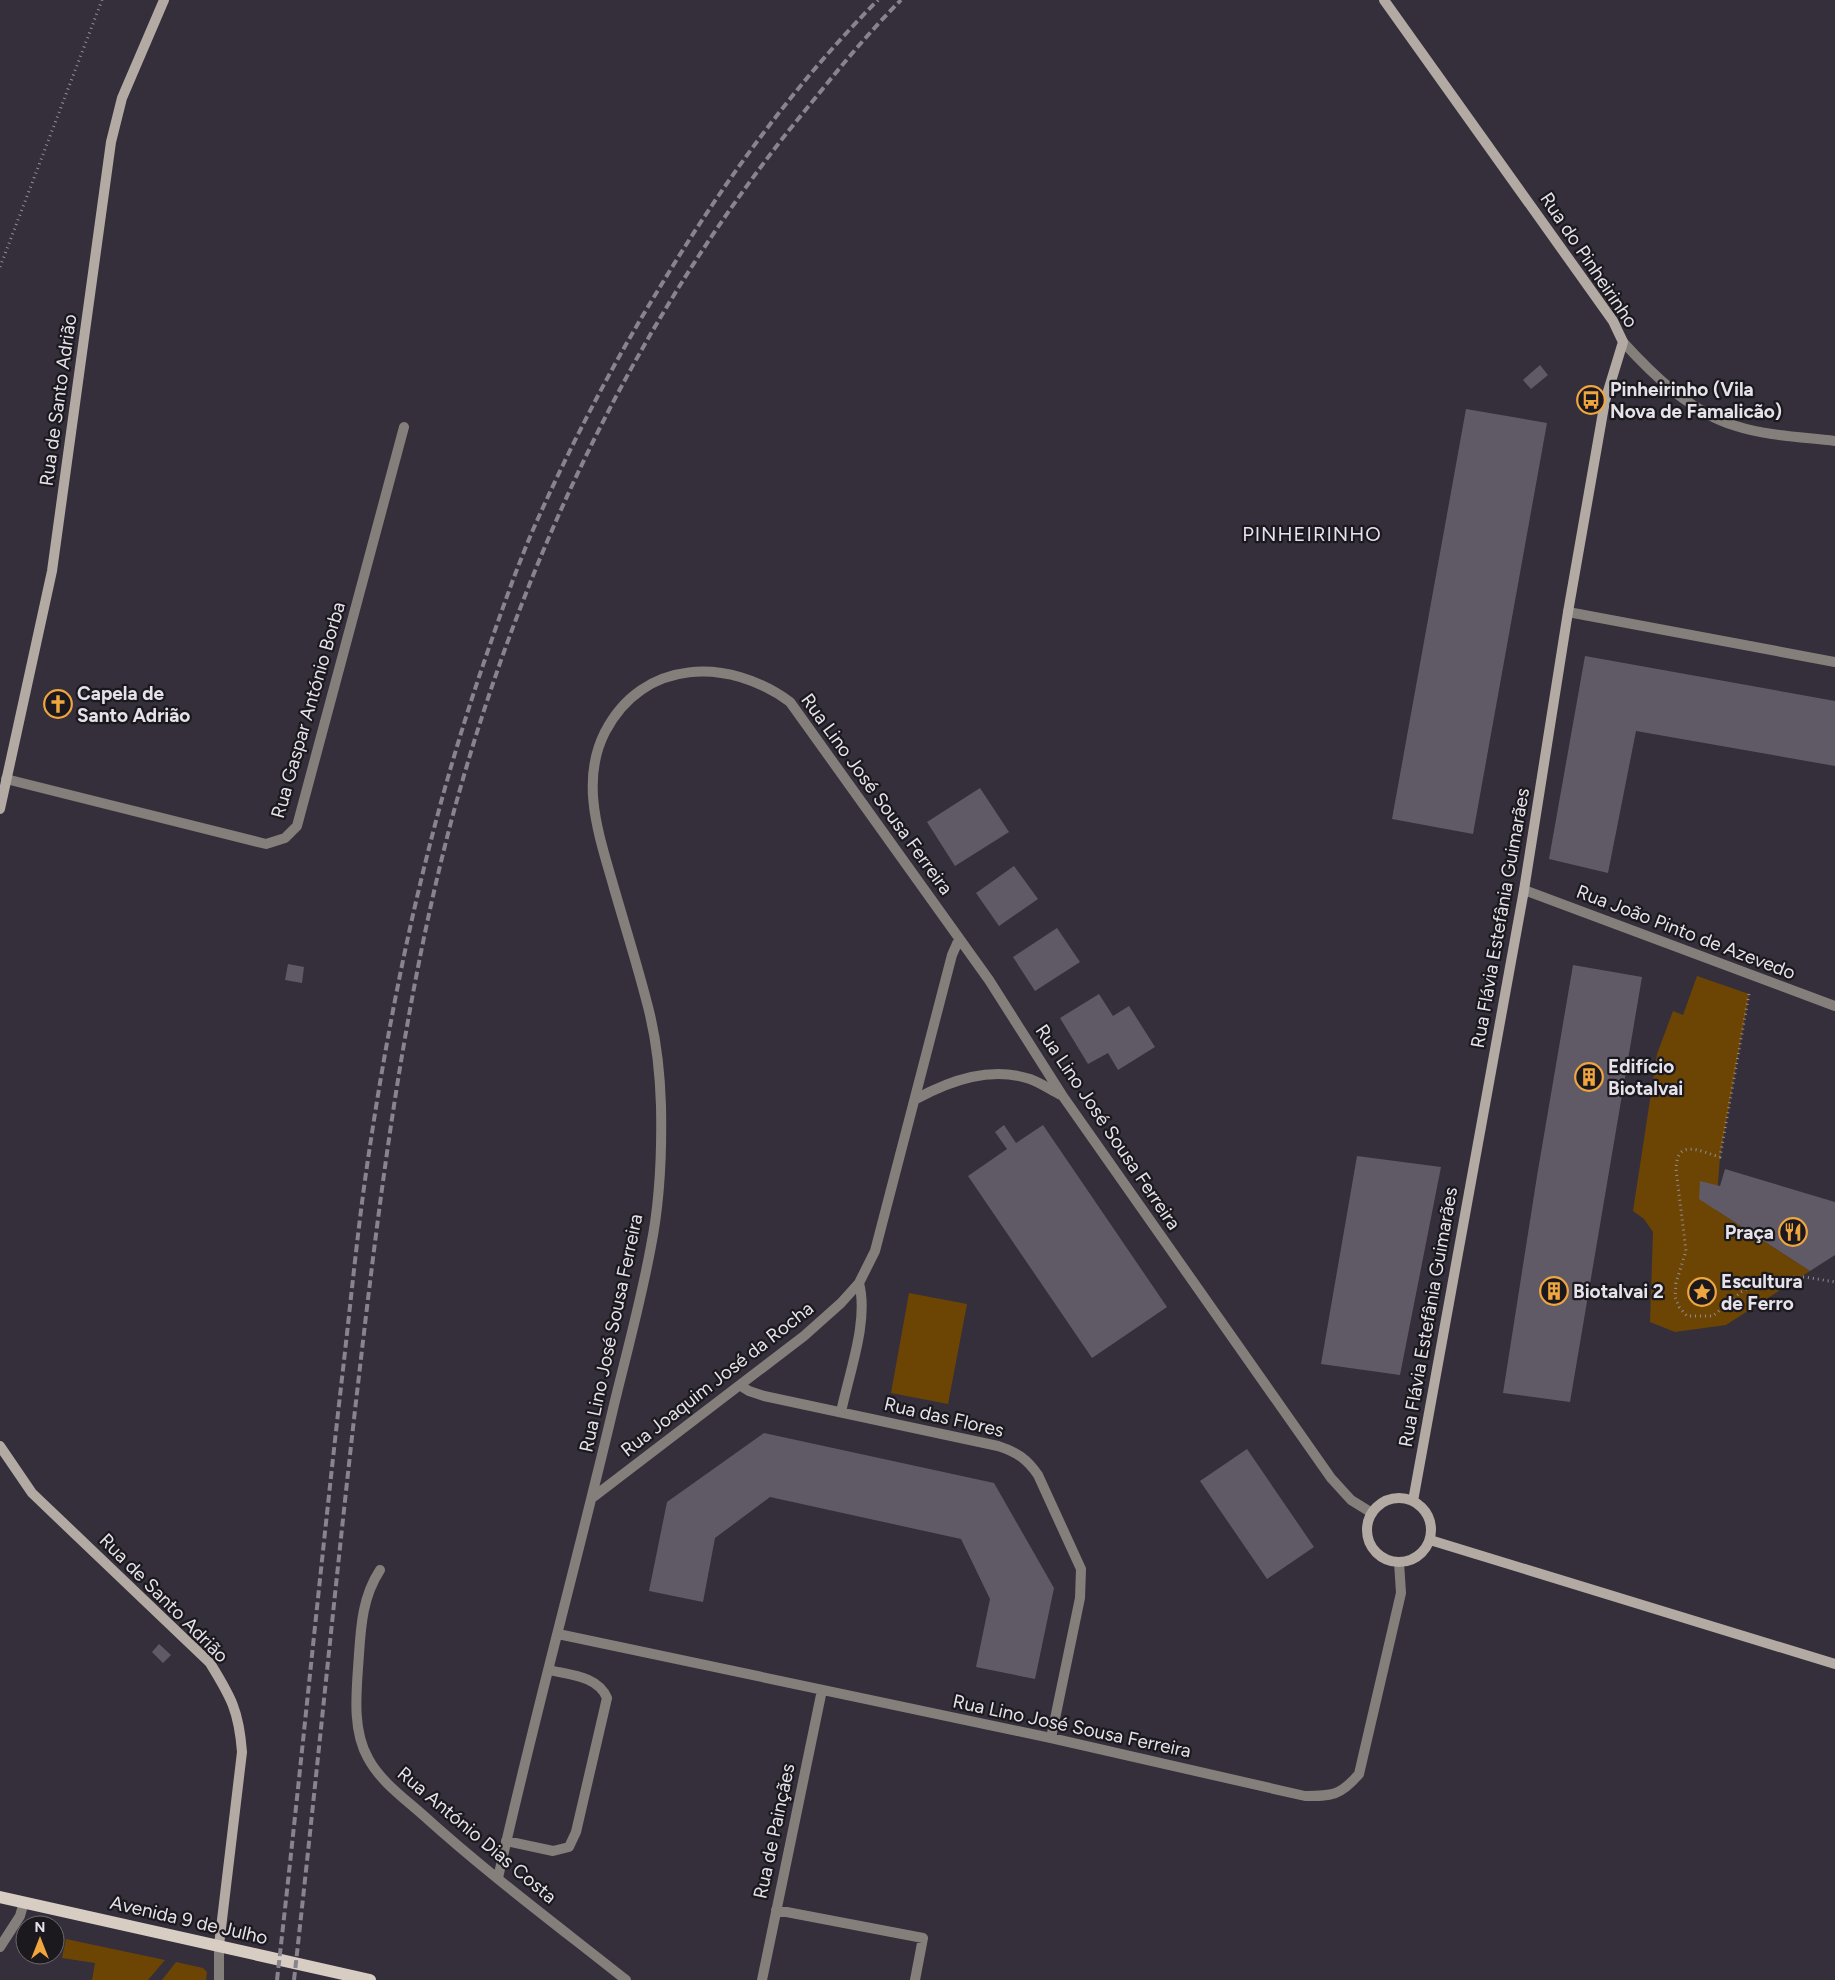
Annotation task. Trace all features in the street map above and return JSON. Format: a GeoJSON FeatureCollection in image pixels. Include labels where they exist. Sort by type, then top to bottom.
{"type":"FeatureCollection","features":[{"type":"Feature","properties":{"kind":"main road","name":"Avenida 9 de Julho"},"geometry":{"type":"LineString","coordinates":[[0,1897],[370,1980]]}},
{"type":"Feature","properties":{"kind":"street","name":"Rua de Santo Adrião"},"geometry":{"type":"LineString","coordinates":[[0,810],[52,571],[112,142],[122,98],[164,0]]}},
{"type":"Feature","properties":{"kind":"street","name":"Rua do Pinheirinho"},"geometry":{"type":"LineString","coordinates":[[1384,0],[1613,321],[1623,342],[1648,370],[1712,416],[1736,426],[1773,434],[1835,441]]}},
{"type":"Feature","properties":{"kind":"street","name":"Rua Flávia Estefânia Guimarães"},"geometry":{"type":"LineString","coordinates":[[1413,1501],[1524,890],[1568,612],[1605,401],[1623,342]]}},
{"type":"Feature","properties":{"kind":"street","name":"Rua Gaspar António Borba"},"geometry":{"type":"LineString","coordinates":[[6,779],[266,844],[285,838],[297,826],[404,427]]}},
{"type":"Feature","properties":{"kind":"street"},"geometry":{"type":"LineString","coordinates":[[1568,612],[1835,662]]}},
{"type":"Feature","properties":{"kind":"street","name":"Rua Lino José Sousa Ferreira"},"geometry":{"type":"LineString","coordinates":[[498,1878],[592,1498],[652,1245],[660,1155],[657,1056],[648,1006],[600,836],[593,806],[592,779],[597,754],[604,734],[616,714],[632,695],[662,678],[688,672],[714,671],[741,676],[770,687],[790,702],[808,724],[990,980],[1062,1095],[1331,1478],[1351,1500],[1372,1513]]}},
{"type":"Feature","properties":{"kind":"street","name":"Rua João Pinto de Azevedo"},"geometry":{"type":"LineString","coordinates":[[1524,890],[1835,1006]]}},
{"type":"Feature","properties":{"kind":"street","name":"Rua Joaquim José da Rocha"},"geometry":{"type":"LineString","coordinates":[[592,1498],[804,1336],[841,1303],[859,1283],[875,1251],[952,955],[959,938]]}},
{"type":"Feature","properties":{"kind":"street"},"geometry":{"type":"LineString","coordinates":[[916,1099],[959,1079],[982,1075],[1008,1074],[1031,1079],[1062,1095]]}},
{"type":"Feature","properties":{"kind":"street"},"geometry":{"type":"LineString","coordinates":[[841,1412],[861,1323],[863,1298],[859,1283]]}},
{"type":"Feature","properties":{"kind":"street","name":"Rua das Flores"},"geometry":{"type":"LineString","coordinates":[[741,1386],[764,1396],[998,1446],[1016,1452],[1029,1462],[1038,1475],[1081,1569],[1080,1598],[1051,1738]]}},
{"type":"Feature","properties":{"kind":"street","name":"Rua de Santo Adrião"},"geometry":{"type":"LineString","coordinates":[[0,1446],[32,1492],[210,1663],[229,1694],[240,1724],[242,1752],[219,1945]]}},
{"type":"Feature","properties":{"kind":"street"},"geometry":{"type":"LineString","coordinates":[[1395,1499],[1413,1501],[1427,1513],[1430,1522],[1430,1540],[1418,1556],[1399,1562],[1390,1561],[1374,1550],[1368,1532],[1372,1513],[1378,1506],[1395,1499]]}},
{"type":"Feature","properties":{"kind":"street"},"geometry":{"type":"LineString","coordinates":[[1430,1540],[1835,1664]]}},
{"type":"Feature","properties":{"kind":"street","name":"Rua Lino José Sousa Ferreira"},"geometry":{"type":"LineString","coordinates":[[558,1634],[1051,1738],[1304,1796],[1326,1796],[1346,1789],[1358,1774],[1401,1593],[1399,1562]]}},
{"type":"Feature","properties":{"kind":"street","name":"Rua António Dias Costa"},"geometry":{"type":"LineString","coordinates":[[380,1570],[366,1597],[361,1625],[358,1674],[360,1736],[368,1758],[381,1776],[452,1842],[626,1980]]}},
{"type":"Feature","properties":{"kind":"street"},"geometry":{"type":"LineString","coordinates":[[506,1841],[553,1851],[569,1847],[576,1832],[607,1698],[600,1686],[591,1681],[549,1670]]}},
{"type":"Feature","properties":{"kind":"street","name":"Rua de Painçães"},"geometry":{"type":"LineString","coordinates":[[762,1980],[822,1690]]}},
{"type":"Feature","properties":{"kind":"street"},"geometry":{"type":"LineString","coordinates":[[0,1947],[20,1916],[24,1902]]}},
{"type":"Feature","properties":{"kind":"street"},"geometry":{"type":"LineString","coordinates":[[776,1910],[923,1938],[915,1980]]}},
{"type":"Feature","properties":{"kind":"street"},"geometry":{"type":"LineString","coordinates":[[219,1945],[219,1980]]}},
{"type":"Feature","properties":{"kind":"path"},"geometry":{"type":"LineString","coordinates":[[0,267],[102,0]]}},
{"type":"Feature","properties":{"kind":"path"},"geometry":{"type":"LineString","coordinates":[[1749,994],[1720,1157],[1692,1149],[1682,1150],[1676,1156],[1686,1251],[1676,1283],[1675,1297],[1678,1307],[1688,1316],[1713,1316],[1741,1292],[1771,1278],[1805,1277],[1835,1282]]}},
{"type":"Feature","properties":{"kind":"shaded area"},"geometry":{"type":"Polygon","coordinates":[[[1697,976],[1749,994],[1720,1157],[1716,1210],[1810,1271],[1726,1325],[1675,1332],[1650,1322],[1653,1232],[1644,1219],[1633,1211],[1657,1054],[1673,1011],[1683,1015],[1697,976]]]}},
{"type":"Feature","properties":{"kind":"shaded area"},"geometry":{"type":"Polygon","coordinates":[[[909,1293],[967,1304],[948,1404],[891,1393],[909,1293]]]}},
{"type":"Feature","properties":{"kind":"shaded area"},"geometry":{"type":"Polygon","coordinates":[[[66,1939],[165,1960],[148,1980],[92,1980],[95,1963],[65,1958],[66,1939]]]}},
{"type":"Feature","properties":{"kind":"shaded area"},"geometry":{"type":"Polygon","coordinates":[[[176,1962],[203,1968],[207,1972],[206,1980],[162,1980],[176,1962]]]}},
{"type":"Feature","properties":{"kind":"building"},"geometry":{"type":"Polygon","coordinates":[[[1540,365],[1548,375],[1531,389],[1523,380],[1540,365]]]}},
{"type":"Feature","properties":{"kind":"building"},"geometry":{"type":"Polygon","coordinates":[[[1466,409],[1547,423],[1473,834],[1392,819],[1466,409]]]}},
{"type":"Feature","properties":{"kind":"building"},"geometry":{"type":"Polygon","coordinates":[[[1585,656],[1835,701],[1835,766],[1636,731],[1608,873],[1549,859],[1585,656]]]}},
{"type":"Feature","properties":{"kind":"building"},"geometry":{"type":"Polygon","coordinates":[[[980,788],[1009,832],[955,866],[927,822],[980,788]]]}},
{"type":"Feature","properties":{"kind":"building"},"geometry":{"type":"Polygon","coordinates":[[[1014,866],[1038,899],[999,926],[976,893],[1014,866]]]}},
{"type":"Feature","properties":{"kind":"building"},"geometry":{"type":"Polygon","coordinates":[[[1057,928],[1080,962],[1035,991],[1013,957],[1057,928]]]}},
{"type":"Feature","properties":{"kind":"building"},"geometry":{"type":"Polygon","coordinates":[[[288,964],[304,967],[302,983],[285,980],[288,964]]]}},
{"type":"Feature","properties":{"kind":"building"},"geometry":{"type":"Polygon","coordinates":[[[1573,965],[1642,977],[1570,1402],[1503,1393],[1573,965]]]}},
{"type":"Feature","properties":{"kind":"building"},"geometry":{"type":"Polygon","coordinates":[[[1099,994],[1113,1016],[1129,1006],[1155,1047],[1118,1070],[1108,1053],[1088,1064],[1060,1018],[1099,994]]]}},
{"type":"Feature","properties":{"kind":"building"},"geometry":{"type":"Polygon","coordinates":[[[1004,1125],[1016,1143],[1043,1125],[1167,1307],[1092,1358],[968,1176],[1007,1149],[995,1132],[1004,1125]]]}},
{"type":"Feature","properties":{"kind":"building"},"geometry":{"type":"Polygon","coordinates":[[[1357,1156],[1441,1167],[1400,1375],[1321,1364],[1357,1156]]]}},
{"type":"Feature","properties":{"kind":"building","name":"Praça"},"geometry":{"type":"Polygon","coordinates":[[[1725,1169],[1835,1202],[1835,1255],[1810,1271],[1699,1199],[1700,1181],[1720,1186],[1725,1169]]]}},
{"type":"Feature","properties":{"kind":"building"},"geometry":{"type":"Polygon","coordinates":[[[764,1433],[994,1483],[1054,1588],[1035,1679],[976,1667],[990,1599],[961,1539],[770,1497],[715,1538],[703,1602],[649,1591],[667,1502],[764,1433]]]}},
{"type":"Feature","properties":{"kind":"building"},"geometry":{"type":"Polygon","coordinates":[[[1247,1449],[1314,1547],[1267,1579],[1200,1481],[1247,1449]]]}},
{"type":"Feature","properties":{"kind":"building"},"geometry":{"type":"Polygon","coordinates":[[[159,1644],[171,1655],[163,1663],[152,1652],[159,1644]]]}},
{"type":"Feature","properties":{"kind":"railway"},"geometry":{"type":"LineString","coordinates":[[277,1980],[325,1529],[370,1146],[390,1026],[415,906],[429,847],[462,729],[499,618],[532,532],[576,438],[642,316],[683,249],[760,137],[817,66],[878,0]]}},
{"type":"Feature","properties":{"kind":"railway"},"geometry":{"type":"LineString","coordinates":[[294,1980],[354,1419],[392,1119],[404,1044],[433,895],[451,822],[478,728],[510,636],[545,546],[585,458],[630,371],[679,288],[732,207],[830,79],[901,0]]}},
{"type":"Feature","properties":{"kind":"place","name":"Pinheirinho (Vila Nova de Famalicão)"},"geometry":{"type":"Point","coordinates":[1591,400]}},
{"type":"Feature","properties":{"kind":"place","name":"Capela de Santo Adrião"},"geometry":{"type":"Point","coordinates":[58,704]}},
{"type":"Feature","properties":{"kind":"place","name":"Edifício Biotalvai"},"geometry":{"type":"Point","coordinates":[1589,1077]}},
{"type":"Feature","properties":{"kind":"place","name":"Praça"},"geometry":{"type":"Point","coordinates":[1793,1232]}},
{"type":"Feature","properties":{"kind":"place","name":"Biotalvai 2"},"geometry":{"type":"Point","coordinates":[1554,1291]}},
{"type":"Feature","properties":{"kind":"place","name":"Escultura de Ferro"},"geometry":{"type":"Point","coordinates":[1702,1292]}},
{"type":"Feature","properties":{"kind":"district","name":"PINHEIRINHO"},"geometry":{"type":"Point","coordinates":[1312,534]}}]}
